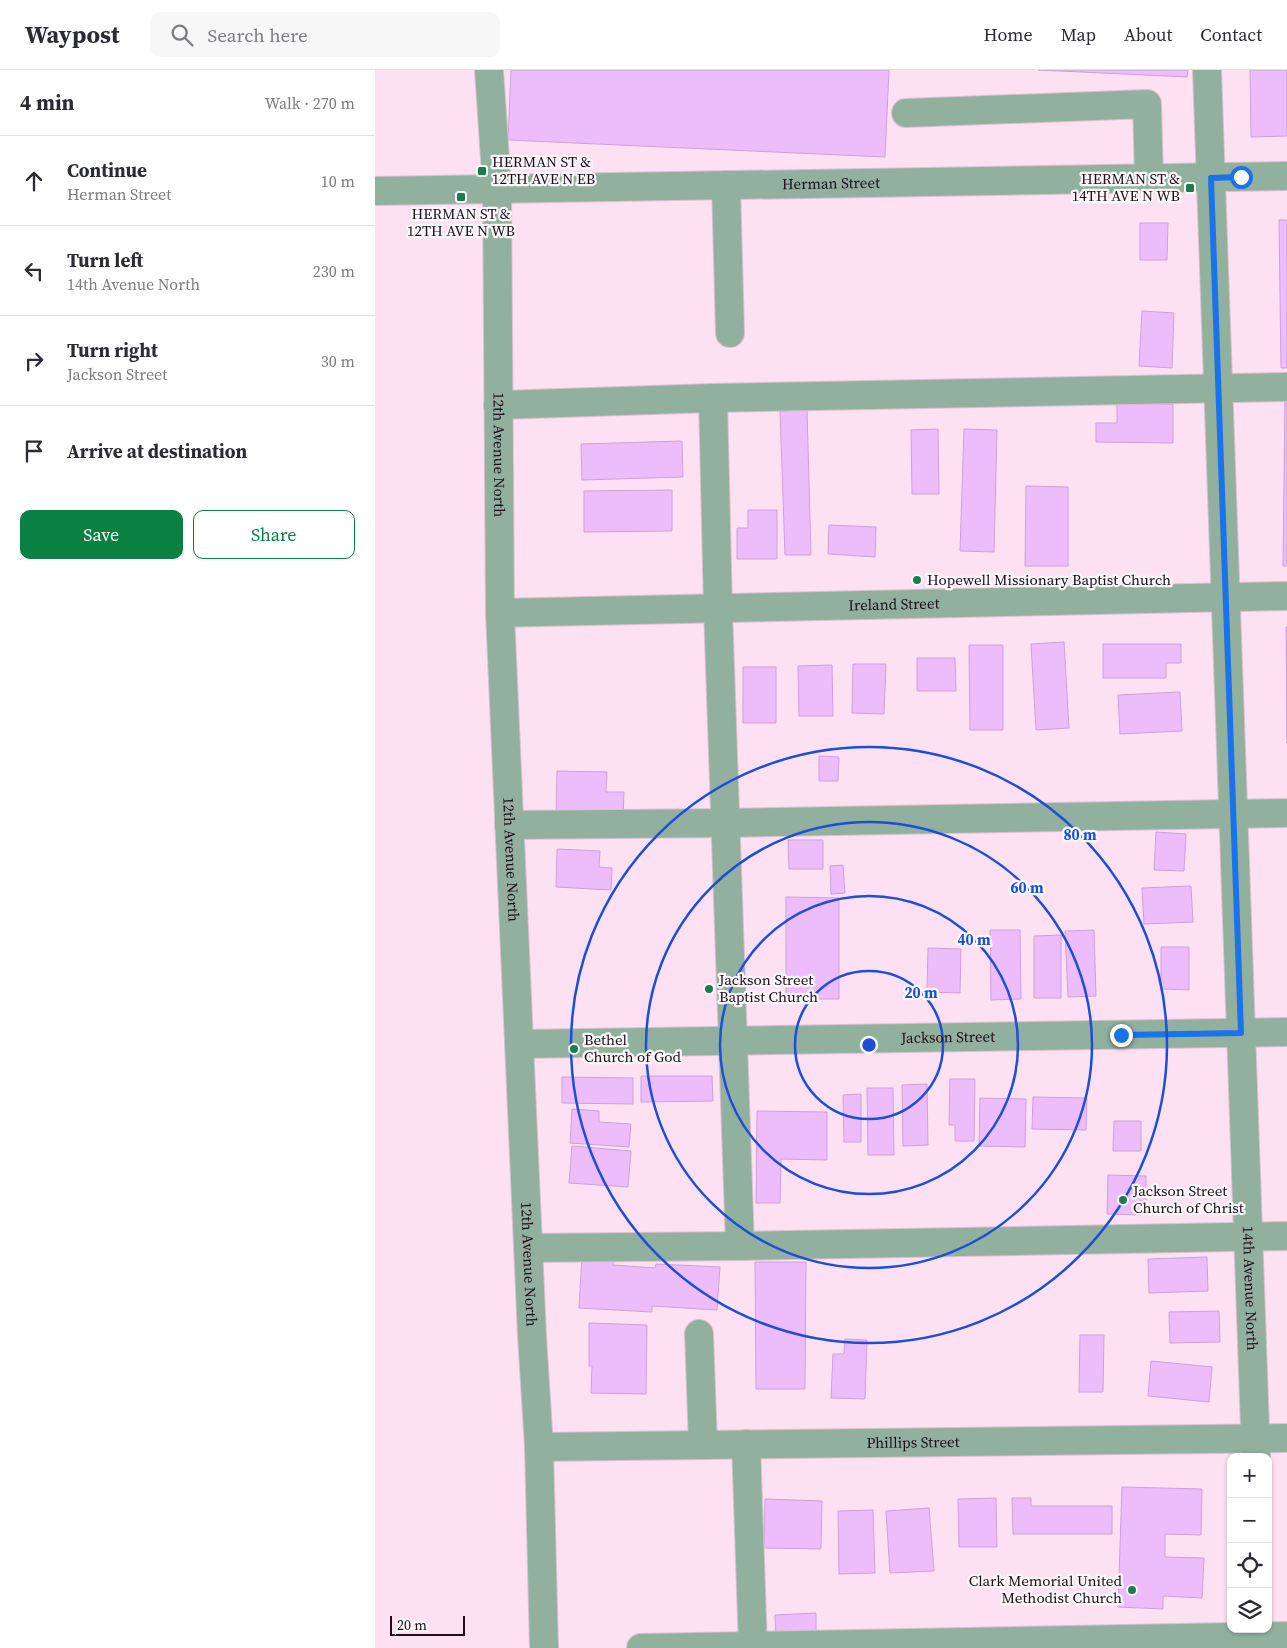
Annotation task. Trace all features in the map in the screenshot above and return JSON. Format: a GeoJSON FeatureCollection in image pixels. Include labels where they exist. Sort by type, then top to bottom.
{"type":"FeatureCollection","features":[{"type":"Feature","properties":{"kind":"street","name":"12th Avenue North"},"geometry":{"type":"LineString","coordinates":[[489,70],[497,189],[500,613],[528,1248],[539,1447],[544,1648]]}},
{"type":"Feature","properties":{"kind":"street","name":"14th Avenue North"},"geometry":{"type":"LineString","coordinates":[[1207,70],[1256,1447]]}},
{"type":"Feature","properties":{"kind":"street"},"geometry":{"type":"LineString","coordinates":[[906,113],[1147,104],[1149,179]]}},
{"type":"Feature","properties":{"kind":"street","name":"Herman Street"},"geometry":{"type":"LineString","coordinates":[[375,190],[1287,176]]}},
{"type":"Feature","properties":{"kind":"street"},"geometry":{"type":"LineString","coordinates":[[726,185],[730,333]]}},
{"type":"Feature","properties":{"kind":"street"},"geometry":{"type":"LineString","coordinates":[[498,405],[713,398],[1287,386]]}},
{"type":"Feature","properties":{"kind":"street"},"geometry":{"type":"LineString","coordinates":[[713,398],[739,1246]]}},
{"type":"Feature","properties":{"kind":"street","name":"Ireland Street"},"geometry":{"type":"LineString","coordinates":[[500,613],[1287,596]]}},
{"type":"Feature","properties":{"kind":"street"},"geometry":{"type":"LineString","coordinates":[[509,825],[1287,813]]}},
{"type":"Feature","properties":{"kind":"street","name":"Jackson Street"},"geometry":{"type":"LineString","coordinates":[[519,1044],[1287,1032]]}},
{"type":"Feature","properties":{"kind":"street"},"geometry":{"type":"LineString","coordinates":[[528,1248],[1287,1236]]}},
{"type":"Feature","properties":{"kind":"street"},"geometry":{"type":"LineString","coordinates":[[699,1334],[703,1445]]}},
{"type":"Feature","properties":{"kind":"street","name":"Phillips Street"},"geometry":{"type":"LineString","coordinates":[[539,1447],[746,1444],[1256,1447],[1287,1438]]}},
{"type":"Feature","properties":{"kind":"street"},"geometry":{"type":"LineString","coordinates":[[746,1444],[753,1647]]}},
{"type":"Feature","properties":{"kind":"street"},"geometry":{"type":"LineString","coordinates":[[641,1648],[1209,1643],[1269,1638]]}},
{"type":"Feature","properties":{"kind":"building"},"geometry":{"type":"Polygon","coordinates":[[[511,70],[889,70],[885,157],[508,140],[511,70]]]}},
{"type":"Feature","properties":{"kind":"building"},"geometry":{"type":"Polygon","coordinates":[[[1038,70],[1188,70],[1187,77],[1038,70]]]}},
{"type":"Feature","properties":{"kind":"building"},"geometry":{"type":"Polygon","coordinates":[[[1250,70],[1287,70],[1287,136],[1251,137],[1250,70]]]}},
{"type":"Feature","properties":{"kind":"building"},"geometry":{"type":"Polygon","coordinates":[[[1279,220],[1287,220],[1287,368],[1281,368],[1279,220]]]}},
{"type":"Feature","properties":{"kind":"building"},"geometry":{"type":"Polygon","coordinates":[[[1140,223],[1168,223],[1167,260],[1140,260],[1140,223]]]}},
{"type":"Feature","properties":{"kind":"building"},"geometry":{"type":"Polygon","coordinates":[[[1142,311],[1174,313],[1172,368],[1139,366],[1142,311]]]}},
{"type":"Feature","properties":{"kind":"building"},"geometry":{"type":"Polygon","coordinates":[[[1285,397],[1287,397],[1287,566],[1283,566],[1285,397]]]}},
{"type":"Feature","properties":{"kind":"building"},"geometry":{"type":"Polygon","coordinates":[[[1117,404],[1173,404],[1173,443],[1096,442],[1096,423],[1117,423],[1117,404]]]}},
{"type":"Feature","properties":{"kind":"building"},"geometry":{"type":"Polygon","coordinates":[[[807,410],[811,555],[785,555],[780,411],[807,410]]]}},
{"type":"Feature","properties":{"kind":"building"},"geometry":{"type":"Polygon","coordinates":[[[938,429],[939,494],[912,494],[911,430],[938,429]]]}},
{"type":"Feature","properties":{"kind":"building"},"geometry":{"type":"Polygon","coordinates":[[[964,429],[997,430],[994,552],[960,551],[964,429]]]}},
{"type":"Feature","properties":{"kind":"building"},"geometry":{"type":"Polygon","coordinates":[[[682,441],[683,477],[582,480],[581,444],[682,441]]]}},
{"type":"Feature","properties":{"kind":"building"},"geometry":{"type":"Polygon","coordinates":[[[1026,486],[1068,487],[1068,566],[1025,566],[1026,486]]]}},
{"type":"Feature","properties":{"kind":"building"},"geometry":{"type":"Polygon","coordinates":[[[672,490],[672,531],[584,532],[584,491],[672,490]]]}},
{"type":"Feature","properties":{"kind":"building"},"geometry":{"type":"Polygon","coordinates":[[[748,510],[777,510],[777,559],[737,559],[737,528],[748,528],[748,510]]]}},
{"type":"Feature","properties":{"kind":"building"},"geometry":{"type":"Polygon","coordinates":[[[829,525],[876,527],[875,557],[828,554],[829,525]]]}},
{"type":"Feature","properties":{"kind":"building"},"geometry":{"type":"Polygon","coordinates":[[[1286,627],[1287,627],[1287,743],[1286,627]]]}},
{"type":"Feature","properties":{"kind":"building"},"geometry":{"type":"Polygon","coordinates":[[[1064,642],[1069,728],[1036,730],[1031,644],[1064,642]]]}},
{"type":"Feature","properties":{"kind":"building"},"geometry":{"type":"Polygon","coordinates":[[[1103,644],[1181,644],[1181,663],[1166,663],[1166,678],[1103,678],[1103,644]]]}},
{"type":"Feature","properties":{"kind":"building"},"geometry":{"type":"Polygon","coordinates":[[[969,645],[1003,645],[1003,730],[970,730],[969,645]]]}},
{"type":"Feature","properties":{"kind":"building"},"geometry":{"type":"Polygon","coordinates":[[[917,658],[955,658],[956,691],[917,691],[917,658]]]}},
{"type":"Feature","properties":{"kind":"building"},"geometry":{"type":"Polygon","coordinates":[[[853,664],[886,664],[884,714],[852,713],[853,664]]]}},
{"type":"Feature","properties":{"kind":"building"},"geometry":{"type":"Polygon","coordinates":[[[832,665],[833,716],[799,716],[798,666],[832,665]]]}},
{"type":"Feature","properties":{"kind":"building"},"geometry":{"type":"Polygon","coordinates":[[[743,667],[776,667],[776,723],[743,723],[743,667]]]}},
{"type":"Feature","properties":{"kind":"building"},"geometry":{"type":"Polygon","coordinates":[[[1180,692],[1182,731],[1120,734],[1118,695],[1180,692]]]}},
{"type":"Feature","properties":{"kind":"building"},"geometry":{"type":"Polygon","coordinates":[[[819,756],[839,757],[838,781],[819,781],[819,756]]]}},
{"type":"Feature","properties":{"kind":"building"},"geometry":{"type":"Polygon","coordinates":[[[557,771],[607,772],[606,792],[624,792],[623,818],[556,816],[557,771]]]}},
{"type":"Feature","properties":{"kind":"building"},"geometry":{"type":"Polygon","coordinates":[[[1156,832],[1186,834],[1184,871],[1154,870],[1156,832]]]}},
{"type":"Feature","properties":{"kind":"building"},"geometry":{"type":"Polygon","coordinates":[[[788,840],[823,840],[823,869],[789,869],[788,840]]]}},
{"type":"Feature","properties":{"kind":"building"},"geometry":{"type":"Polygon","coordinates":[[[557,849],[600,851],[599,867],[612,868],[611,890],[556,887],[557,849]]]}},
{"type":"Feature","properties":{"kind":"building"},"geometry":{"type":"Polygon","coordinates":[[[843,865],[845,893],[831,894],[830,866],[843,865]]]}},
{"type":"Feature","properties":{"kind":"building"},"geometry":{"type":"Polygon","coordinates":[[[1191,886],[1193,922],[1144,924],[1142,888],[1191,886]]]}},
{"type":"Feature","properties":{"kind":"building"},"geometry":{"type":"Polygon","coordinates":[[[786,897],[839,898],[839,999],[786,999],[786,897]]]}},
{"type":"Feature","properties":{"kind":"building"},"geometry":{"type":"Polygon","coordinates":[[[990,930],[1020,930],[1021,999],[991,1000],[990,930]]]}},
{"type":"Feature","properties":{"kind":"building"},"geometry":{"type":"Polygon","coordinates":[[[1094,930],[1096,996],[1068,997],[1065,931],[1094,930]]]}},
{"type":"Feature","properties":{"kind":"building"},"geometry":{"type":"Polygon","coordinates":[[[1061,935],[1061,998],[1034,998],[1034,936],[1061,935]]]}},
{"type":"Feature","properties":{"kind":"building"},"geometry":{"type":"Polygon","coordinates":[[[1161,947],[1189,947],[1189,990],[1161,989],[1161,947]]]}},
{"type":"Feature","properties":{"kind":"building"},"geometry":{"type":"Polygon","coordinates":[[[928,948],[961,949],[960,993],[927,992],[928,948]]]}},
{"type":"Feature","properties":{"kind":"building"},"geometry":{"type":"Polygon","coordinates":[[[641,1076],[712,1076],[713,1101],[641,1102],[641,1076]]]}},
{"type":"Feature","properties":{"kind":"building"},"geometry":{"type":"Polygon","coordinates":[[[562,1077],[633,1078],[633,1104],[562,1103],[562,1077]]]}},
{"type":"Feature","properties":{"kind":"building"},"geometry":{"type":"Polygon","coordinates":[[[950,1079],[975,1079],[974,1141],[955,1141],[955,1125],[949,1125],[950,1079]]]}},
{"type":"Feature","properties":{"kind":"building"},"geometry":{"type":"Polygon","coordinates":[[[927,1084],[928,1145],[903,1146],[902,1085],[927,1084]]]}},
{"type":"Feature","properties":{"kind":"building"},"geometry":{"type":"Polygon","coordinates":[[[867,1088],[893,1088],[894,1155],[868,1155],[867,1088]]]}},
{"type":"Feature","properties":{"kind":"building"},"geometry":{"type":"Polygon","coordinates":[[[861,1094],[861,1142],[844,1142],[843,1095],[861,1094]]]}},
{"type":"Feature","properties":{"kind":"building"},"geometry":{"type":"Polygon","coordinates":[[[1033,1097],[1087,1098],[1086,1130],[1032,1129],[1033,1097]]]}},
{"type":"Feature","properties":{"kind":"building"},"geometry":{"type":"Polygon","coordinates":[[[980,1098],[1026,1099],[1025,1147],[979,1146],[980,1098]]]}},
{"type":"Feature","properties":{"kind":"building"},"geometry":{"type":"Polygon","coordinates":[[[572,1109],[599,1111],[599,1122],[631,1124],[629,1147],[570,1143],[572,1109]]]}},
{"type":"Feature","properties":{"kind":"building"},"geometry":{"type":"Polygon","coordinates":[[[757,1111],[827,1112],[827,1160],[781,1159],[780,1203],[756,1203],[757,1111]]]}},
{"type":"Feature","properties":{"kind":"building"},"geometry":{"type":"Polygon","coordinates":[[[1114,1121],[1141,1121],[1141,1151],[1113,1151],[1114,1121]]]}},
{"type":"Feature","properties":{"kind":"building"},"geometry":{"type":"Polygon","coordinates":[[[572,1146],[631,1151],[628,1187],[569,1183],[572,1146]]]}},
{"type":"Feature","properties":{"kind":"building"},"geometry":{"type":"Polygon","coordinates":[[[1108,1175],[1146,1176],[1146,1200],[1141,1201],[1141,1215],[1107,1214],[1108,1175]]]}},
{"type":"Feature","properties":{"kind":"building"},"geometry":{"type":"Polygon","coordinates":[[[582,1255],[613,1257],[613,1265],[655,1268],[656,1264],[720,1267],[717,1310],[652,1306],[652,1312],[579,1308],[582,1255]]]}},
{"type":"Feature","properties":{"kind":"building"},"geometry":{"type":"Polygon","coordinates":[[[1207,1257],[1208,1291],[1149,1293],[1148,1259],[1207,1257]]]}},
{"type":"Feature","properties":{"kind":"building"},"geometry":{"type":"Polygon","coordinates":[[[755,1262],[806,1262],[805,1389],[756,1389],[755,1262]]]}},
{"type":"Feature","properties":{"kind":"building"},"geometry":{"type":"Polygon","coordinates":[[[1219,1311],[1220,1342],[1170,1343],[1169,1312],[1219,1311]]]}},
{"type":"Feature","properties":{"kind":"building"},"geometry":{"type":"Polygon","coordinates":[[[589,1323],[647,1325],[646,1394],[591,1393],[592,1366],[589,1366],[589,1323]]]}},
{"type":"Feature","properties":{"kind":"building"},"geometry":{"type":"Polygon","coordinates":[[[1080,1335],[1104,1335],[1103,1392],[1079,1392],[1080,1335]]]}},
{"type":"Feature","properties":{"kind":"building"},"geometry":{"type":"Polygon","coordinates":[[[845,1339],[867,1340],[865,1399],[831,1398],[833,1354],[844,1354],[845,1339]]]}},
{"type":"Feature","properties":{"kind":"building"},"geometry":{"type":"Polygon","coordinates":[[[1151,1361],[1212,1367],[1209,1402],[1148,1396],[1151,1361]]]}},
{"type":"Feature","properties":{"kind":"building"},"geometry":{"type":"Polygon","coordinates":[[[1122,1487],[1202,1489],[1201,1535],[1165,1534],[1165,1557],[1204,1558],[1202,1598],[1163,1596],[1163,1609],[1118,1607],[1122,1487]]]}},
{"type":"Feature","properties":{"kind":"building"},"geometry":{"type":"Polygon","coordinates":[[[996,1498],[997,1547],[959,1547],[958,1499],[996,1498]]]}},
{"type":"Feature","properties":{"kind":"building"},"geometry":{"type":"Polygon","coordinates":[[[1012,1498],[1031,1498],[1031,1506],[1112,1506],[1112,1534],[1013,1534],[1012,1498]]]}},
{"type":"Feature","properties":{"kind":"building"},"geometry":{"type":"Polygon","coordinates":[[[765,1499],[822,1501],[821,1549],[764,1548],[765,1499]]]}},
{"type":"Feature","properties":{"kind":"building"},"geometry":{"type":"Polygon","coordinates":[[[929,1508],[934,1571],[890,1573],[886,1511],[929,1508]]]}},
{"type":"Feature","properties":{"kind":"building"},"geometry":{"type":"Polygon","coordinates":[[[873,1510],[875,1573],[839,1574],[838,1511],[873,1510]]]}},
{"type":"Feature","properties":{"kind":"building"},"geometry":{"type":"Polygon","coordinates":[[[816,1613],[816,1634],[776,1635],[775,1615],[816,1613]]]}},
{"type":"Feature","properties":{"kind":"place","name":"HERMAN ST & 12TH AVE N EB"},"geometry":{"type":"Point","coordinates":[482,171]}},
{"type":"Feature","properties":{"kind":"place","name":"HERMAN ST & 14TH AVE N WB"},"geometry":{"type":"Point","coordinates":[1190,188]}},
{"type":"Feature","properties":{"kind":"place","name":"HERMAN ST & 12TH AVE N WB"},"geometry":{"type":"Point","coordinates":[461,197]}},
{"type":"Feature","properties":{"kind":"place","name":"Hopewell Missionary Baptist Church"},"geometry":{"type":"Point","coordinates":[917,580]}},
{"type":"Feature","properties":{"kind":"place","name":"Jackson Street Baptist Church"},"geometry":{"type":"Point","coordinates":[709,989]}},
{"type":"Feature","properties":{"kind":"place","name":"Bethel Church of God"},"geometry":{"type":"Point","coordinates":[574,1049]}},
{"type":"Feature","properties":{"kind":"place","name":"Jackson Street Church of Christ"},"geometry":{"type":"Point","coordinates":[1123,1200]}},
{"type":"Feature","properties":{"kind":"place","name":"Clark Memorial United Methodist Church"},"geometry":{"type":"Point","coordinates":[1132,1590]}},
{"type":"Feature","properties":{"kind":"route"},"geometry":{"type":"LineString","coordinates":[[1121,1035],[1241,1033],[1211,178],[1241,177]]}}]}
